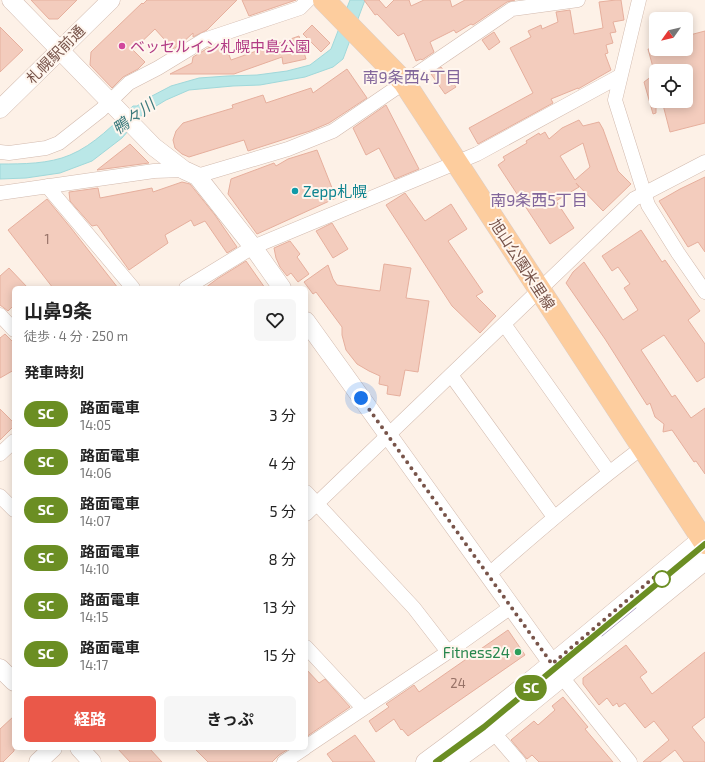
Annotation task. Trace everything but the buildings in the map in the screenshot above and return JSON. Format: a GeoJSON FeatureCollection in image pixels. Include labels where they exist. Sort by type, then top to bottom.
{"type":"FeatureCollection","features":[{"type":"Feature","properties":{"kind":"main road","name":"旭山公園米里線"},"geometry":{"type":"LineString","coordinates":[[324,0],[404,82],[704,539]]}},
{"type":"Feature","properties":{"kind":"street"},"geometry":{"type":"LineString","coordinates":[[11,0],[128,121],[154,146],[190,173],[253,247],[281,286]]}},
{"type":"Feature","properties":{"kind":"street","name":"札幌駅前通"},"geometry":{"type":"LineString","coordinates":[[0,109],[111,0]]}},
{"type":"Feature","properties":{"kind":"street"},"geometry":{"type":"LineString","coordinates":[[0,152],[9,153],[46,148],[59,143],[101,110],[129,83],[158,68],[204,40],[300,8],[308,0]]}},
{"type":"Feature","properties":{"kind":"street"},"geometry":{"type":"LineString","coordinates":[[0,193],[154,171],[190,173],[288,149],[333,131],[404,82],[510,5],[578,0]]}},
{"type":"Feature","properties":{"kind":"street"},"geometry":{"type":"LineString","coordinates":[[639,0],[615,100],[650,210],[705,292]]}},
{"type":"Feature","properties":{"kind":"street"},"geometry":{"type":"LineString","coordinates":[[189,286],[253,247],[477,154],[620,76]]}},
{"type":"Feature","properties":{"kind":"street"},"geometry":{"type":"LineString","coordinates":[[308,512],[634,199],[705,162]]}},
{"type":"Feature","properties":{"kind":"street"},"geometry":{"type":"LineString","coordinates":[[47,186],[131,286]]}},
{"type":"Feature","properties":{"kind":"street"},"geometry":{"type":"LineString","coordinates":[[0,315],[12,328]]}},
{"type":"Feature","properties":{"kind":"street"},"geometry":{"type":"LineString","coordinates":[[308,324],[557,670],[630,762]]}},
{"type":"Feature","properties":{"kind":"street"},"geometry":{"type":"LineString","coordinates":[[504,324],[609,472]]}},
{"type":"Feature","properties":{"kind":"street"},"geometry":{"type":"LineString","coordinates":[[451,375],[554,517]]}},
{"type":"Feature","properties":{"kind":"street"},"geometry":{"type":"LineString","coordinates":[[0,454],[12,443]]}},
{"type":"Feature","properties":{"kind":"street"},"geometry":{"type":"LineString","coordinates":[[488,575],[554,517],[609,472],[643,447]]}},
{"type":"Feature","properties":{"kind":"street"},"geometry":{"type":"LineString","coordinates":[[308,494],[414,608],[448,652]]}},
{"type":"Feature","properties":{"kind":"street"},"geometry":{"type":"LineString","coordinates":[[0,496],[12,508]]}},
{"type":"Feature","properties":{"kind":"street"},"geometry":{"type":"LineString","coordinates":[[454,762],[494,733],[557,670],[704,539]]}},
{"type":"Feature","properties":{"kind":"street"},"geometry":{"type":"LineString","coordinates":[[425,762],[471,728],[557,670],[705,561]]}},
{"type":"Feature","properties":{"kind":"street"},"geometry":{"type":"LineString","coordinates":[[308,746],[448,652],[511,607]]}},
{"type":"Feature","properties":{"kind":"street"},"geometry":{"type":"LineString","coordinates":[[308,649],[363,708]]}},
{"type":"Feature","properties":{"kind":"street"},"geometry":{"type":"LineString","coordinates":[[0,668],[12,680]]}},
{"type":"Feature","properties":{"kind":"street"},"geometry":{"type":"LineString","coordinates":[[494,733],[518,762]]}},
{"type":"Feature","properties":{"kind":"street"},"geometry":{"type":"LineString","coordinates":[[38,762],[51,750]]}},
{"type":"Feature","properties":{"kind":"street"},"geometry":{"type":"LineString","coordinates":[[81,750],[92,762]]}},
{"type":"Feature","properties":{"kind":"street"},"geometry":{"type":"LineString","coordinates":[[284,762],[302,750]]}},
{"type":"Feature","properties":{"kind":"water","name":"鴨々川"},"geometry":{"type":"Polygon","coordinates":[[[350,0],[365,0],[343,59],[333,67],[305,77],[260,85],[189,90],[166,100],[143,114],[122,138],[92,161],[60,173],[26,178],[0,179],[0,164],[45,162],[62,158],[79,151],[111,127],[133,106],[137,106],[171,86],[199,78],[257,75],[287,71],[310,65],[331,49],[350,0]]]}},
{"type":"Feature","properties":{"kind":"tram line"},"geometry":{"type":"LineString","coordinates":[[436,762],[484,727],[705,544]]}},
{"type":"Feature","properties":{"kind":"tram line","name":"SC"},"geometry":{"type":"LineString","coordinates":[[436,762],[484,727],[705,544]]}},
{"type":"Feature","properties":{"kind":"tram line"},"geometry":{"type":"LineString","coordinates":[[602,636],[636,608]]}},
{"type":"Feature","properties":{"kind":"place","name":"ベッセルイン札幌中島公園"},"geometry":{"type":"Point","coordinates":[122,46]}},
{"type":"Feature","properties":{"kind":"place","name":"Zepp札幌"},"geometry":{"type":"Point","coordinates":[295,191]}},
{"type":"Feature","properties":{"kind":"place","name":"Fitness24"},"geometry":{"type":"Point","coordinates":[518,652]}},
{"type":"Feature","properties":{"kind":"district","name":"南9条西4丁目"},"geometry":{"type":"Point","coordinates":[412,76]}},
{"type":"Feature","properties":{"kind":"district","name":"南9条西5丁目"},"geometry":{"type":"Point","coordinates":[539,199]}},
{"type":"Feature","properties":{"kind":"route"},"geometry":{"type":"LineString","coordinates":[[361,398],[552,664],[658,574],[662,579]]}}]}
